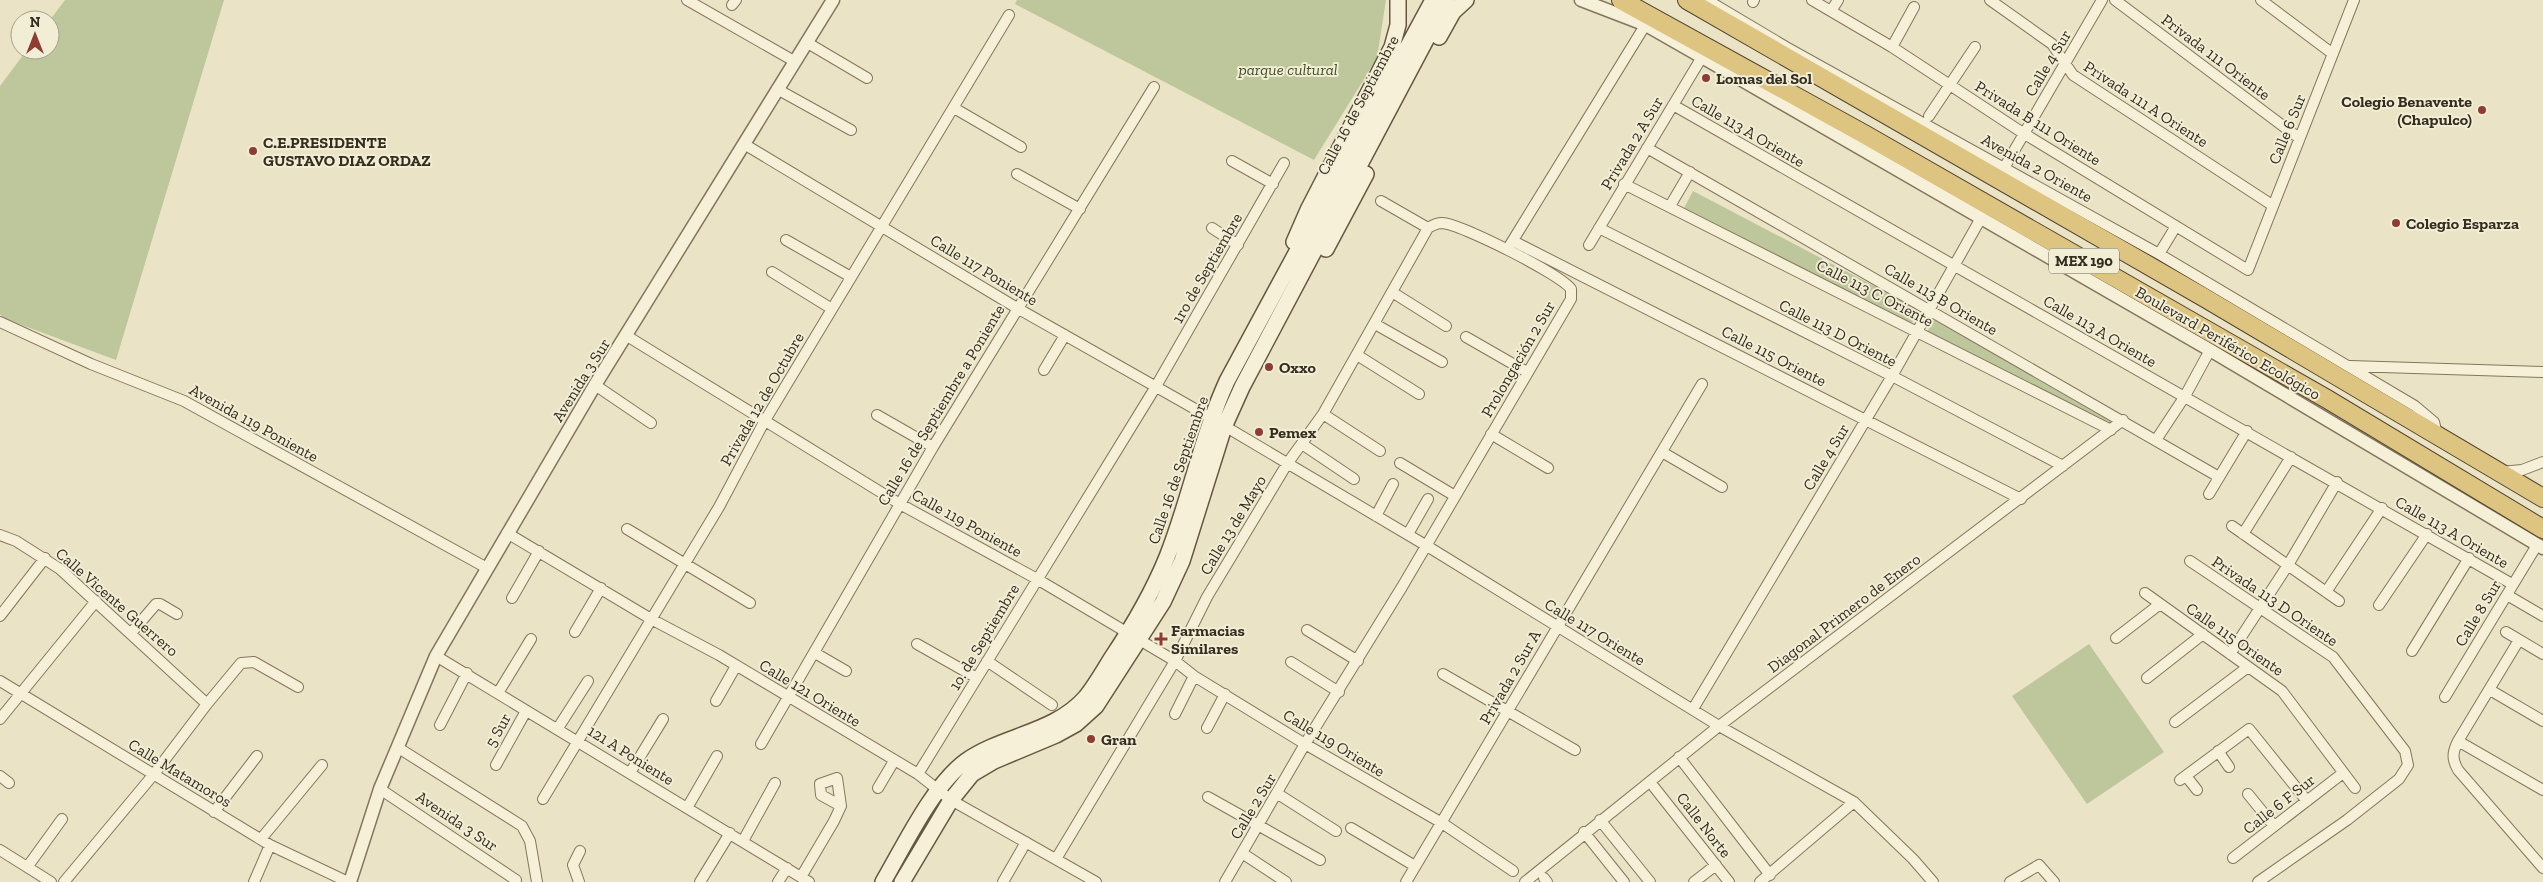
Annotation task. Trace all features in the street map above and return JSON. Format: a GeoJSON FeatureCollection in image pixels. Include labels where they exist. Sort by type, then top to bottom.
{"type":"FeatureCollection","features":[{"type":"Feature","properties":{"kind":"highway","name":"Boulevard Periférico Ecológico"},"geometry":{"type":"LineString","coordinates":[[1621,0],[1649,20],[1864,134],[2327,399],[2541,541]]}},
{"type":"Feature","properties":{"kind":"highway","name":"Boulevard Periférico Ecológico"},"geometry":{"type":"LineString","coordinates":[[1687,0],[2435,428],[2499,473],[2543,498]]}},
{"type":"Feature","properties":{"kind":"main road"},"geometry":{"type":"LineString","coordinates":[[1282,282],[1295,238],[1308,210],[1392,47],[1398,25],[1398,0]]}},
{"type":"Feature","properties":{"kind":"main road","name":"Calle 16 de Septiembre"},"geometry":{"type":"LineString","coordinates":[[883,882],[938,791],[965,762],[985,750],[1051,723],[1068,713],[1085,697],[1163,602],[1182,561],[1224,427],[1242,386],[1292,294],[1333,201],[1433,0]]}},
{"type":"Feature","properties":{"kind":"main road","name":"Calle 16 de Septiembre"},"geometry":{"type":"LineString","coordinates":[[902,882],[951,800],[972,774],[994,761],[1056,735],[1076,724],[1096,706],[1134,638],[1168,555],[1211,418],[1227,381],[1282,282],[1333,201],[1447,0]]}},
{"type":"Feature","properties":{"kind":"main road"},"geometry":{"type":"LineString","coordinates":[[1292,294],[1326,249],[1438,38],[1453,12],[1466,0]]}},
{"type":"Feature","properties":{"kind":"street"},"geometry":{"type":"LineString","coordinates":[[688,0],[794,61]]}},
{"type":"Feature","properties":{"kind":"street","name":"Avenida 3 Sur"},"geometry":{"type":"LineString","coordinates":[[349,882],[380,789],[436,656],[595,386],[833,0]]}},
{"type":"Feature","properties":{"kind":"street"},"geometry":{"type":"LineString","coordinates":[[1582,0],[1649,20],[1702,57],[2541,541]]}},
{"type":"Feature","properties":{"kind":"street","name":"Avenida 2 Oriente"},"geometry":{"type":"LineString","coordinates":[[1707,0],[2160,254],[2415,406],[2435,428]]}},
{"type":"Feature","properties":{"kind":"street","name":"Privada B 111 Oriente"},"geometry":{"type":"LineString","coordinates":[[1812,0],[1892,47],[2023,133],[2248,270]]}},
{"type":"Feature","properties":{"kind":"street"},"geometry":{"type":"LineString","coordinates":[[1831,11],[1838,0]]}},
{"type":"Feature","properties":{"kind":"street","name":"Privada 111 A Oriente"},"geometry":{"type":"LineString","coordinates":[[1990,0],[2052,44],[2073,75],[2272,205]]}},
{"type":"Feature","properties":{"kind":"street","name":"Calle 4 Sur"},"geometry":{"type":"LineString","coordinates":[[2004,168],[2023,133],[2066,66],[2102,0]]}},
{"type":"Feature","properties":{"kind":"street","name":"Privada 111 Oriente"},"geometry":{"type":"LineString","coordinates":[[2114,0],[2299,138]]}},
{"type":"Feature","properties":{"kind":"street"},"geometry":{"type":"LineString","coordinates":[[2262,0],[2333,54]]}},
{"type":"Feature","properties":{"kind":"street","name":"Calle 6 Sur"},"geometry":{"type":"LineString","coordinates":[[2248,270],[2354,0]]}},
{"type":"Feature","properties":{"kind":"street"},"geometry":{"type":"LineString","coordinates":[[1892,47],[1914,7]]}},
{"type":"Feature","properties":{"kind":"street","name":"Privada 12 de Octubre"},"geometry":{"type":"LineString","coordinates":[[543,799],[719,507],[764,422],[1009,15]]}},
{"type":"Feature","properties":{"kind":"street"},"geometry":{"type":"LineString","coordinates":[[1510,246],[1649,20]]}},
{"type":"Feature","properties":{"kind":"street"},"geometry":{"type":"LineString","coordinates":[[806,42],[867,78]]}},
{"type":"Feature","properties":{"kind":"street"},"geometry":{"type":"LineString","coordinates":[[1929,116],[1975,47]]}},
{"type":"Feature","properties":{"kind":"street","name":"Privada 2 A Sur"},"geometry":{"type":"LineString","coordinates":[[1588,245],[1702,57]]}},
{"type":"Feature","properties":{"kind":"street","name":"Calle 16 de Septiembre a Poniente"},"geometry":{"type":"LineString","coordinates":[[761,744],[933,447],[1154,87]]}},
{"type":"Feature","properties":{"kind":"street"},"geometry":{"type":"LineString","coordinates":[[777,89],[851,130]]}},
{"type":"Feature","properties":{"kind":"street","name":"Calle 113 A Oriente"},"geometry":{"type":"LineString","coordinates":[[1673,105],[2382,508],[2512,584]]}},
{"type":"Feature","properties":{"kind":"street"},"geometry":{"type":"LineString","coordinates":[[954,108],[1021,146]]}},
{"type":"Feature","properties":{"kind":"street","name":"Calle 117 Poniente"},"geometry":{"type":"LineString","coordinates":[[744,144],[1017,308],[1224,427]]}},
{"type":"Feature","properties":{"kind":"street","name":"Calle 113 B Oriente"},"geometry":{"type":"LineString","coordinates":[[1647,148],[2123,420],[2219,477]]}},
{"type":"Feature","properties":{"kind":"street"},"geometry":{"type":"LineString","coordinates":[[1232,161],[1273,184]]}},
{"type":"Feature","properties":{"kind":"street","name":"1ro de Septiembre"},"geometry":{"type":"LineString","coordinates":[[1155,388],[1284,163]]}},
{"type":"Feature","properties":{"kind":"street"},"geometry":{"type":"LineString","coordinates":[[1670,206],[1690,172]]}},
{"type":"Feature","properties":{"kind":"street"},"geometry":{"type":"LineString","coordinates":[[1017,174],[1080,209]]}},
{"type":"Feature","properties":{"kind":"street","name":"Calle 113 C Oriente"},"geometry":{"type":"LineString","coordinates":[[1624,184],[2111,430]]}},
{"type":"Feature","properties":{"kind":"street"},"geometry":{"type":"LineString","coordinates":[[1381,201],[1428,228]]}},
{"type":"Feature","properties":{"kind":"street","name":"Calle 4 Sur"},"geometry":{"type":"LineString","coordinates":[[1693,710],[1892,376],[1981,218]]}},
{"type":"Feature","properties":{"kind":"street","name":"Calle 115 Oriente"},"geometry":{"type":"LineString","coordinates":[[1428,228],[1435,224],[1448,224],[1510,246],[1866,420],[2021,499]]}},
{"type":"Feature","properties":{"kind":"street"},"geometry":{"type":"LineString","coordinates":[[2160,254],[2176,226]]}},
{"type":"Feature","properties":{"kind":"street"},"geometry":{"type":"LineString","coordinates":[[1212,228],[1238,245]]}},
{"type":"Feature","properties":{"kind":"street","name":"Calle 13 de Mayo"},"geometry":{"type":"LineString","coordinates":[[1056,859],[1175,661],[1207,597],[1287,464],[1323,414],[1428,228]]}},
{"type":"Feature","properties":{"kind":"street","name":"Calle 113 D Oriente"},"geometry":{"type":"LineString","coordinates":[[1599,228],[1892,376],[2063,466]]}},
{"type":"Feature","properties":{"kind":"street"},"geometry":{"type":"LineString","coordinates":[[786,240],[851,277]]}},
{"type":"Feature","properties":{"kind":"street","name":"Prolongación 2 Sur"},"geometry":{"type":"LineString","coordinates":[[1306,744],[1427,546],[1572,294],[1568,285],[1560,278],[1510,246]]}},
{"type":"Feature","properties":{"kind":"street"},"geometry":{"type":"LineString","coordinates":[[772,272],[832,309]]}},
{"type":"Feature","properties":{"kind":"street"},"geometry":{"type":"LineString","coordinates":[[1392,292],[1446,326]]}},
{"type":"Feature","properties":{"kind":"street","name":"Avenida 119 Poniente"},"geometry":{"type":"LineString","coordinates":[[0,322],[84,361],[184,401],[487,568]]}},
{"type":"Feature","properties":{"kind":"street"},"geometry":{"type":"LineString","coordinates":[[1375,324],[1442,362]]}},
{"type":"Feature","properties":{"kind":"street","name":"Calle 119 Poniente"},"geometry":{"type":"LineString","coordinates":[[627,336],[900,504],[1037,579],[1134,638]]}},
{"type":"Feature","properties":{"kind":"street"},"geometry":{"type":"LineString","coordinates":[[1044,370],[1065,336]]}},
{"type":"Feature","properties":{"kind":"street"},"geometry":{"type":"LineString","coordinates":[[1466,337],[1527,372]]}},
{"type":"Feature","properties":{"kind":"street"},"geometry":{"type":"LineString","coordinates":[[2156,440],[2185,396],[2210,350]]}},
{"type":"Feature","properties":{"kind":"street"},"geometry":{"type":"LineString","coordinates":[[1357,355],[1419,394]]}},
{"type":"Feature","properties":{"kind":"street"},"geometry":{"type":"LineString","coordinates":[[2349,366],[2543,372]]}},
{"type":"Feature","properties":{"kind":"street","name":"Privada 2 Sur A"},"geometry":{"type":"LineString","coordinates":[[1406,882],[1702,384]]}},
{"type":"Feature","properties":{"kind":"street"},"geometry":{"type":"LineString","coordinates":[[595,386],[651,422]]}},
{"type":"Feature","properties":{"kind":"street","name":"1o. de Septiembre"},"geometry":{"type":"LineString","coordinates":[[918,774],[1155,388]]}},
{"type":"Feature","properties":{"kind":"street"},"geometry":{"type":"LineString","coordinates":[[1323,414],[1380,451]]}},
{"type":"Feature","properties":{"kind":"street"},"geometry":{"type":"LineString","coordinates":[[877,415],[933,447]]}},
{"type":"Feature","properties":{"kind":"street","name":"Diagonal Primero de Enero"},"geometry":{"type":"LineString","coordinates":[[1525,882],[1584,832],[1719,726],[2123,420]]}},
{"type":"Feature","properties":{"kind":"street","name":"Calle 117 Oriente"},"geometry":{"type":"LineString","coordinates":[[1224,427],[1408,534],[1719,726],[1854,802],[1913,859],[1933,882]]}},
{"type":"Feature","properties":{"kind":"street"},"geometry":{"type":"LineString","coordinates":[[2210,494],[2247,432]]}},
{"type":"Feature","properties":{"kind":"street"},"geometry":{"type":"LineString","coordinates":[[1491,434],[1548,468]]}},
{"type":"Feature","properties":{"kind":"street"},"geometry":{"type":"LineString","coordinates":[[1302,444],[1354,479]]}},
{"type":"Feature","properties":{"kind":"street"},"geometry":{"type":"LineString","coordinates":[[1662,452],[1722,487]]}},
{"type":"Feature","properties":{"kind":"street"},"geometry":{"type":"LineString","coordinates":[[2243,534],[2291,457]]}},
{"type":"Feature","properties":{"kind":"street"},"geometry":{"type":"LineString","coordinates":[[1400,462],[1455,496]]}},
{"type":"Feature","properties":{"kind":"street"},"geometry":{"type":"LineString","coordinates":[[2499,473],[2522,470],[2543,462]]}},
{"type":"Feature","properties":{"kind":"street"},"geometry":{"type":"LineString","coordinates":[[2230,654],[2288,565],[2336,482]]}},
{"type":"Feature","properties":{"kind":"street"},"geometry":{"type":"LineString","coordinates":[[1376,516],[1393,484]]}},
{"type":"Feature","properties":{"kind":"street"},"geometry":{"type":"LineString","coordinates":[[1408,534],[1428,499]]}},
{"type":"Feature","properties":{"kind":"street"},"geometry":{"type":"LineString","coordinates":[[2326,592],[2382,508]]}},
{"type":"Feature","properties":{"kind":"street"},"geometry":{"type":"LineString","coordinates":[[2232,526],[2339,601]]}},
{"type":"Feature","properties":{"kind":"street"},"geometry":{"type":"LineString","coordinates":[[626,529],[750,603]]}},
{"type":"Feature","properties":{"kind":"street","name":"Calle 121 Oriente"},"geometry":{"type":"LineString","coordinates":[[507,533],[650,619],[736,666],[918,774],[951,800],[1056,859],[1083,879],[1096,882]]}},
{"type":"Feature","properties":{"kind":"street"},"geometry":{"type":"LineString","coordinates":[[2379,605],[2427,534]]}},
{"type":"Feature","properties":{"kind":"street","name":"Calle Vicente Guerrero"},"geometry":{"type":"LineString","coordinates":[[0,535],[16,541],[60,568],[132,632],[207,704]]}},
{"type":"Feature","properties":{"kind":"street","name":"Calle 8 Sur"},"geometry":{"type":"LineString","coordinates":[[2445,697],[2512,584],[2541,541]]}},
{"type":"Feature","properties":{"kind":"street"},"geometry":{"type":"LineString","coordinates":[[512,598],[539,551]]}},
{"type":"Feature","properties":{"kind":"street"},"geometry":{"type":"LineString","coordinates":[[0,616],[45,558]]}},
{"type":"Feature","properties":{"kind":"street"},"geometry":{"type":"LineString","coordinates":[[2412,651],[2469,558]]}},
{"type":"Feature","properties":{"kind":"street","name":"Privada 113 D Oriente"},"geometry":{"type":"LineString","coordinates":[[2190,561],[2333,657],[2405,751],[2408,765],[2399,779],[2347,820],[2258,882]]}},
{"type":"Feature","properties":{"kind":"street"},"geometry":{"type":"LineString","coordinates":[[575,632],[601,588]]}},
{"type":"Feature","properties":{"kind":"street","name":"Calle 115 Oriente"},"geometry":{"type":"LineString","coordinates":[[2145,593],[2282,691],[2354,788]]}},
{"type":"Feature","properties":{"kind":"street"},"geometry":{"type":"LineString","coordinates":[[2507,595],[2543,616]]}},
{"type":"Feature","properties":{"kind":"street"},"geometry":{"type":"LineString","coordinates":[[0,718],[96,601]]}},
{"type":"Feature","properties":{"kind":"street"},"geometry":{"type":"LineString","coordinates":[[132,632],[156,604],[160,604],[177,614]]}},
{"type":"Feature","properties":{"kind":"street"},"geometry":{"type":"LineString","coordinates":[[2116,638],[2160,604]]}},
{"type":"Feature","properties":{"kind":"street"},"geometry":{"type":"LineString","coordinates":[[1307,630],[1358,661]]}},
{"type":"Feature","properties":{"kind":"street"},"geometry":{"type":"LineString","coordinates":[[2506,632],[2543,654]]}},
{"type":"Feature","properties":{"kind":"street"},"geometry":{"type":"LineString","coordinates":[[2148,678],[2202,634]]}},
{"type":"Feature","properties":{"kind":"street","name":"Calle 119 Oriente"},"geometry":{"type":"LineString","coordinates":[[1134,638],[1175,661],[1194,676],[1306,744],[1442,823],[1513,871]]}},
{"type":"Feature","properties":{"kind":"street"},"geometry":{"type":"LineString","coordinates":[[498,693],[530,639]]}},
{"type":"Feature","properties":{"kind":"street"},"geometry":{"type":"LineString","coordinates":[[2519,640],[2458,741],[2453,752],[2453,761],[2458,770],[2543,868]]}},
{"type":"Feature","properties":{"kind":"street"},"geometry":{"type":"LineString","coordinates":[[916,644],[977,678]]}},
{"type":"Feature","properties":{"kind":"street"},"geometry":{"type":"LineString","coordinates":[[815,653],[846,672]]}},
{"type":"Feature","properties":{"kind":"street","name":"121 A Poniente"},"geometry":{"type":"LineString","coordinates":[[436,656],[467,673],[526,711],[579,740],[805,879]]}},
{"type":"Feature","properties":{"kind":"street"},"geometry":{"type":"LineString","coordinates":[[64,882],[154,774],[207,704],[242,663],[247,661],[254,662],[298,687]]}},
{"type":"Feature","properties":{"kind":"street"},"geometry":{"type":"LineString","coordinates":[[988,661],[1052,705]]}},
{"type":"Feature","properties":{"kind":"street"},"geometry":{"type":"LineString","coordinates":[[1291,662],[1339,692]]}},
{"type":"Feature","properties":{"kind":"street"},"geometry":{"type":"LineString","coordinates":[[716,702],[736,666]]}},
{"type":"Feature","properties":{"kind":"street"},"geometry":{"type":"LineString","coordinates":[[2175,722],[2248,667]]}},
{"type":"Feature","properties":{"kind":"street"},"geometry":{"type":"LineString","coordinates":[[440,725],[467,673]]}},
{"type":"Feature","properties":{"kind":"street"},"geometry":{"type":"LineString","coordinates":[[1443,674],[1575,750]]}},
{"type":"Feature","properties":{"kind":"street"},"geometry":{"type":"LineString","coordinates":[[1175,714],[1194,676]]}},
{"type":"Feature","properties":{"kind":"street","name":"Calle Matamoros"},"geometry":{"type":"LineString","coordinates":[[0,681],[270,845],[349,882]]}},
{"type":"Feature","properties":{"kind":"street"},"geometry":{"type":"LineString","coordinates":[[558,728],[588,681]]}},
{"type":"Feature","properties":{"kind":"street"},"geometry":{"type":"LineString","coordinates":[[2490,690],[2543,721]]}},
{"type":"Feature","properties":{"kind":"street"},"geometry":{"type":"LineString","coordinates":[[1207,728],[1225,694]]}},
{"type":"Feature","properties":{"kind":"street","name":"5 Sur"},"geometry":{"type":"LineString","coordinates":[[496,765],[526,711]]}},
{"type":"Feature","properties":{"kind":"street"},"geometry":{"type":"LineString","coordinates":[[630,773],[663,719]]}},
{"type":"Feature","properties":{"kind":"street"},"geometry":{"type":"LineString","coordinates":[[2197,790],[2183,778],[2249,729],[2307,801]]}},
{"type":"Feature","properties":{"kind":"street"},"geometry":{"type":"LineString","coordinates":[[2458,741],[2543,790]]}},
{"type":"Feature","properties":{"kind":"street","name":"Calle 2 Sur"},"geometry":{"type":"LineString","coordinates":[[1226,882],[1306,744]]}},
{"type":"Feature","properties":{"kind":"street"},"geometry":{"type":"LineString","coordinates":[[397,747],[522,826],[530,841],[537,882]]}},
{"type":"Feature","properties":{"kind":"street"},"geometry":{"type":"LineString","coordinates":[[2218,751],[2229,767]]}},
{"type":"Feature","properties":{"kind":"street"},"geometry":{"type":"LineString","coordinates":[[214,812],[257,756]]}},
{"type":"Feature","properties":{"kind":"street"},"geometry":{"type":"LineString","coordinates":[[687,808],[717,756]]}},
{"type":"Feature","properties":{"kind":"street"},"geometry":{"type":"LineString","coordinates":[[1679,757],[1770,875]]}},
{"type":"Feature","properties":{"kind":"street"},"geometry":{"type":"LineString","coordinates":[[878,788],[894,761]]}},
{"type":"Feature","properties":{"kind":"street"},"geometry":{"type":"LineString","coordinates":[[260,839],[322,765]]}},
{"type":"Feature","properties":{"kind":"street","name":"Calle 6 F Sur"},"geometry":{"type":"LineString","coordinates":[[2232,858],[2343,773]]}},
{"type":"Feature","properties":{"kind":"street"},"geometry":{"type":"LineString","coordinates":[[0,776],[9,783]]}},
{"type":"Feature","properties":{"kind":"street"},"geometry":{"type":"LineString","coordinates":[[743,841],[776,782]]}},
{"type":"Feature","properties":{"kind":"street","name":"Calle Norte"},"geometry":{"type":"LineString","coordinates":[[1654,787],[1729,882]]}},
{"type":"Feature","properties":{"kind":"street","name":"Avenida 3 Sur"},"geometry":{"type":"LineString","coordinates":[[380,789],[516,880]]}},
{"type":"Feature","properties":{"kind":"street"},"geometry":{"type":"LineString","coordinates":[[1278,794],[1336,831]]}},
{"type":"Feature","properties":{"kind":"street"},"geometry":{"type":"LineString","coordinates":[[2248,794],[2274,826]]}},
{"type":"Feature","properties":{"kind":"street"},"geometry":{"type":"LineString","coordinates":[[1208,797],[1320,860]]}},
{"type":"Feature","properties":{"kind":"street"},"geometry":{"type":"LineString","coordinates":[[1760,882],[1854,802]]}},
{"type":"Feature","properties":{"kind":"street"},"geometry":{"type":"LineString","coordinates":[[805,879],[841,806]]}},
{"type":"Feature","properties":{"kind":"street"},"geometry":{"type":"LineString","coordinates":[[28,866],[62,819]]}},
{"type":"Feature","properties":{"kind":"street"},"geometry":{"type":"LineString","coordinates":[[1600,820],[1650,882]]}},
{"type":"Feature","properties":{"kind":"street"},"geometry":{"type":"LineString","coordinates":[[1351,828],[1416,866]]}},
{"type":"Feature","properties":{"kind":"street"},"geometry":{"type":"LineString","coordinates":[[1584,832],[1624,882]]}},
{"type":"Feature","properties":{"kind":"street"},"geometry":{"type":"LineString","coordinates":[[700,882],[730,833]]}},
{"type":"Feature","properties":{"kind":"street"},"geometry":{"type":"LineString","coordinates":[[1003,882],[1026,842]]}},
{"type":"Feature","properties":{"kind":"street"},"geometry":{"type":"LineString","coordinates":[[254,882],[270,845]]}},
{"type":"Feature","properties":{"kind":"street"},"geometry":{"type":"LineString","coordinates":[[0,850],[51,882]]}},
{"type":"Feature","properties":{"kind":"street"},"geometry":{"type":"LineString","coordinates":[[579,882],[573,865],[580,851]]}},
{"type":"Feature","properties":{"kind":"street"},"geometry":{"type":"LineString","coordinates":[[1242,853],[1286,882]]}},
{"type":"Feature","properties":{"kind":"street"},"geometry":{"type":"LineString","coordinates":[[1694,882],[1716,865]]}},
{"type":"Feature","properties":{"kind":"street"},"geometry":{"type":"LineString","coordinates":[[2010,882],[2039,866],[2054,882]]}},
{"type":"Feature","properties":{"kind":"street"},"geometry":{"type":"LineString","coordinates":[[778,882],[787,868]]}},
{"type":"Feature","properties":{"kind":"green space"},"geometry":{"type":"Polygon","coordinates":[[[65,0],[224,0],[116,360],[3,318],[0,314],[0,86],[20,60],[60,60],[60,10],[58,10],[65,0]]]}},
{"type":"Feature","properties":{"kind":"green space","name":"parque cultural"},"geometry":{"type":"Polygon","coordinates":[[[1017,0],[1386,0],[1377,58],[1314,160],[1015,4],[1017,0]]]}},
{"type":"Feature","properties":{"kind":"green space"},"geometry":{"type":"Polygon","coordinates":[[[1693,191],[1918,309],[1912,323],[1684,208],[1693,191]]]}},
{"type":"Feature","properties":{"kind":"green space"},"geometry":{"type":"Polygon","coordinates":[[[1934,320],[2114,421],[2110,426],[1927,332],[1934,320]]]}},
{"type":"Feature","properties":{"kind":"green space"},"geometry":{"type":"Polygon","coordinates":[[[2089,644],[2164,752],[2087,804],[2012,696],[2089,644]]]}},
{"type":"Feature","properties":{"kind":"place","name":"Lomas del Sol"},"geometry":{"type":"Point","coordinates":[1706,78]}},
{"type":"Feature","properties":{"kind":"place","name":"Colegio Benavente (Chapulco)"},"geometry":{"type":"Point","coordinates":[2482,110]}},
{"type":"Feature","properties":{"kind":"place","name":"C.E.PRESIDENTE GUSTAVO DIAZ ORDAZ"},"geometry":{"type":"Point","coordinates":[253,151]}},
{"type":"Feature","properties":{"kind":"place","name":"Colegio Esparza"},"geometry":{"type":"Point","coordinates":[2396,223]}},
{"type":"Feature","properties":{"kind":"place","name":"Oxxo"},"geometry":{"type":"Point","coordinates":[1269,367]}},
{"type":"Feature","properties":{"kind":"place","name":"Pemex"},"geometry":{"type":"Point","coordinates":[1259,432]}},
{"type":"Feature","properties":{"kind":"place","name":"Farmacias Similares"},"geometry":{"type":"Point","coordinates":[1161,639]}},
{"type":"Feature","properties":{"kind":"place","name":"Gran"},"geometry":{"type":"Point","coordinates":[1091,739]}}]}
